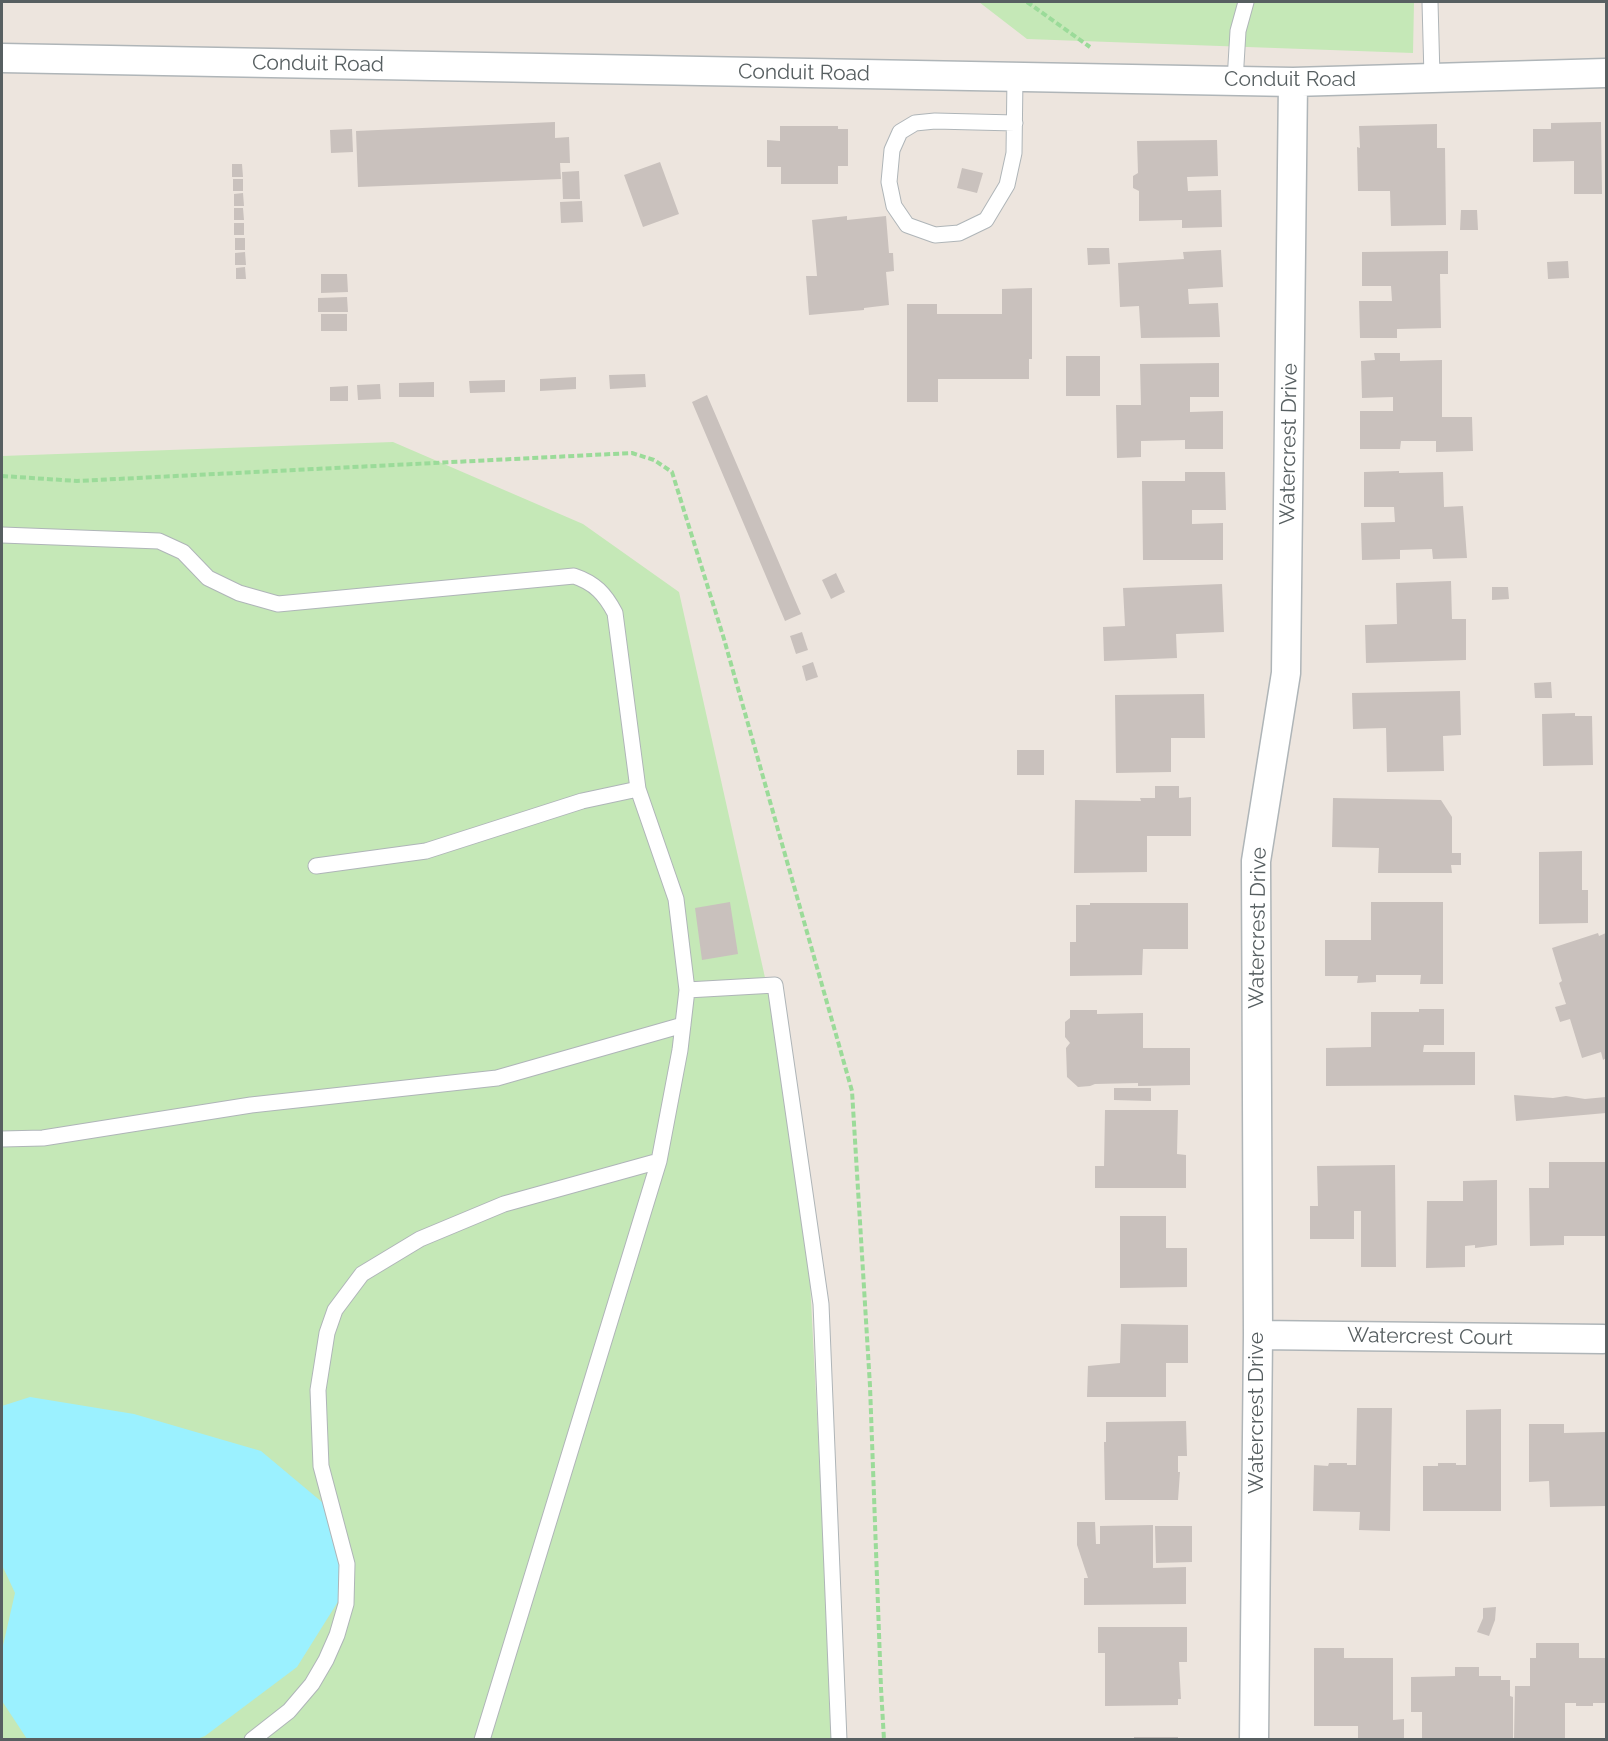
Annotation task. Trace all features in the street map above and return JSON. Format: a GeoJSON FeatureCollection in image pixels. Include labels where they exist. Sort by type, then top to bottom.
{"type":"FeatureCollection","features":[{"type":"Feature","properties":{"kind":"street","name":"Conduit Road"},"geometry":{"type":"LineString","coordinates":[[2,58],[1293,82],[1606,74]]}},
{"type":"Feature","properties":{"kind":"street","name":"Watercrest Drive"},"geometry":{"type":"LineString","coordinates":[[1254,1740],[1258,1335],[1256,861],[1286,673],[1293,82]]}},
{"type":"Feature","properties":{"kind":"street","name":"Watercrest Court"},"geometry":{"type":"LineString","coordinates":[[1258,1335],[1603,1339]]}},
{"type":"Feature","properties":{"kind":"lane"},"geometry":{"type":"LineString","coordinates":[[1235,81],[1239,31],[1246,2]]}},
{"type":"Feature","properties":{"kind":"lane"},"geometry":{"type":"LineString","coordinates":[[1431,2],[1432,77]]}},
{"type":"Feature","properties":{"kind":"lane"},"geometry":{"type":"LineString","coordinates":[[1014,123],[935,121],[915,123],[900,132],[892,150],[889,182],[894,206],[908,225],[935,235],[959,233],[986,220],[1007,185],[1014,153],[1015,77]]}},
{"type":"Feature","properties":{"kind":"lane"},"geometry":{"type":"LineString","coordinates":[[2,535],[159,541],[183,552],[208,578],[239,593],[278,604],[574,576],[587,580],[607,598],[615,612],[638,789],[676,899],[687,990],[680,1050],[659,1161],[482,1740]]}},
{"type":"Feature","properties":{"kind":"lane"},"geometry":{"type":"LineString","coordinates":[[316,866],[426,851],[582,801],[638,789]]}},
{"type":"Feature","properties":{"kind":"lane"},"geometry":{"type":"LineString","coordinates":[[687,990],[775,985],[821,1305],[839,1740]]}},
{"type":"Feature","properties":{"kind":"lane"},"geometry":{"type":"LineString","coordinates":[[2,1138],[42,1138],[251,1105],[497,1078],[682,1025]]}},
{"type":"Feature","properties":{"kind":"lane"},"geometry":{"type":"LineString","coordinates":[[252,1740],[289,1711],[312,1684],[337,1635],[346,1604],[347,1564],[321,1466],[318,1390],[327,1333],[335,1310],[341,1301],[362,1274],[420,1239],[504,1204],[659,1161]]}},
{"type":"Feature","properties":{"kind":"path"},"geometry":{"type":"LineString","coordinates":[[1027,2],[1091,48]]}},
{"type":"Feature","properties":{"kind":"green space"},"geometry":{"type":"Polygon","coordinates":[[[979,2],[1414,2],[1413,53],[1027,39],[979,2]]]}},
{"type":"Feature","properties":{"kind":"green space"},"geometry":{"type":"Polygon","coordinates":[[[393,442],[583,524],[679,592],[803,1148],[834,1739],[2,1739],[2,456],[393,442]]]}},
{"type":"Feature","properties":{"kind":"water"},"geometry":{"type":"Polygon","coordinates":[[[30,1397],[134,1414],[261,1451],[341,1518],[339,1600],[297,1667],[205,1736],[197,1739],[27,1739],[2,1701],[2,1650],[15,1593],[2,1565],[2,1406],[30,1397]]]}},
{"type":"Feature","properties":{"kind":"building"},"geometry":{"type":"Polygon","coordinates":[[[555,122],[555,138],[569,137],[570,163],[560,163],[561,179],[358,187],[356,131],[555,122]]]}},
{"type":"Feature","properties":{"kind":"building"},"geometry":{"type":"Polygon","coordinates":[[[1601,122],[1602,194],[1574,194],[1574,161],[1533,162],[1533,129],[1551,129],[1551,123],[1601,122]]]}},
{"type":"Feature","properties":{"kind":"building"},"geometry":{"type":"Polygon","coordinates":[[[1437,124],[1437,148],[1445,148],[1446,225],[1391,226],[1390,191],[1358,191],[1359,126],[1437,124]]]}},
{"type":"Feature","properties":{"kind":"building"},"geometry":{"type":"Polygon","coordinates":[[[780,126],[838,126],[838,129],[848,129],[848,166],[838,166],[838,184],[781,184],[781,167],[767,167],[767,140],[780,141],[780,126]]]}},
{"type":"Feature","properties":{"kind":"building"},"geometry":{"type":"Polygon","coordinates":[[[352,129],[353,152],[331,153],[330,130],[352,129]]]}},
{"type":"Feature","properties":{"kind":"building"},"geometry":{"type":"Polygon","coordinates":[[[1217,140],[1218,176],[1187,177],[1188,191],[1221,190],[1222,227],[1182,228],[1182,220],[1139,221],[1139,191],[1133,188],[1133,176],[1138,173],[1137,141],[1217,140]]]}},
{"type":"Feature","properties":{"kind":"building"},"geometry":{"type":"Polygon","coordinates":[[[660,162],[679,214],[643,227],[624,175],[660,162]]]}},
{"type":"Feature","properties":{"kind":"building"},"geometry":{"type":"Polygon","coordinates":[[[232,164],[242,164],[243,177],[232,177],[232,164]]]}},
{"type":"Feature","properties":{"kind":"building"},"geometry":{"type":"Polygon","coordinates":[[[962,168],[983,173],[977,193],[957,188],[962,168]]]}},
{"type":"Feature","properties":{"kind":"building"},"geometry":{"type":"Polygon","coordinates":[[[579,171],[580,199],[563,199],[562,172],[579,171]]]}},
{"type":"Feature","properties":{"kind":"building"},"geometry":{"type":"Polygon","coordinates":[[[233,179],[243,179],[243,191],[233,191],[233,179]]]}},
{"type":"Feature","properties":{"kind":"building"},"geometry":{"type":"Polygon","coordinates":[[[243,193],[244,206],[234,206],[234,194],[243,193]]]}},
{"type":"Feature","properties":{"kind":"building"},"geometry":{"type":"Polygon","coordinates":[[[582,201],[583,222],[561,223],[560,202],[582,201]]]}},
{"type":"Feature","properties":{"kind":"building"},"geometry":{"type":"Polygon","coordinates":[[[234,208],[243,208],[244,220],[234,220],[234,208]]]}},
{"type":"Feature","properties":{"kind":"building"},"geometry":{"type":"Polygon","coordinates":[[[1461,210],[1477,210],[1478,230],[1460,230],[1461,210]]]}},
{"type":"Feature","properties":{"kind":"building"},"geometry":{"type":"Polygon","coordinates":[[[847,216],[847,220],[886,216],[889,253],[893,253],[894,271],[886,272],[889,305],[864,308],[864,310],[809,315],[806,276],[817,276],[812,220],[847,216]]]}},
{"type":"Feature","properties":{"kind":"building"},"geometry":{"type":"Polygon","coordinates":[[[234,223],[244,223],[244,235],[234,235],[234,223]]]}},
{"type":"Feature","properties":{"kind":"building"},"geometry":{"type":"Polygon","coordinates":[[[235,238],[245,238],[245,250],[235,250],[235,238]]]}},
{"type":"Feature","properties":{"kind":"building"},"geometry":{"type":"Polygon","coordinates":[[[1087,248],[1109,248],[1110,264],[1088,265],[1087,248]]]}},
{"type":"Feature","properties":{"kind":"building"},"geometry":{"type":"Polygon","coordinates":[[[1221,250],[1223,287],[1188,289],[1189,304],[1218,303],[1220,337],[1141,338],[1139,306],[1120,307],[1118,263],[1184,259],[1183,252],[1221,250]]]}},
{"type":"Feature","properties":{"kind":"building"},"geometry":{"type":"Polygon","coordinates":[[[1448,251],[1448,274],[1440,274],[1441,328],[1397,329],[1397,338],[1360,338],[1359,301],[1392,301],[1391,286],[1362,286],[1362,252],[1448,251]]]}},
{"type":"Feature","properties":{"kind":"building"},"geometry":{"type":"Polygon","coordinates":[[[245,252],[246,265],[235,265],[235,253],[245,252]]]}},
{"type":"Feature","properties":{"kind":"building"},"geometry":{"type":"Polygon","coordinates":[[[1568,261],[1569,278],[1548,279],[1547,262],[1568,261]]]}},
{"type":"Feature","properties":{"kind":"building"},"geometry":{"type":"Polygon","coordinates":[[[245,267],[246,279],[236,279],[236,268],[245,267]]]}},
{"type":"Feature","properties":{"kind":"building"},"geometry":{"type":"Polygon","coordinates":[[[321,274],[347,274],[348,292],[321,293],[321,274]]]}},
{"type":"Feature","properties":{"kind":"building"},"geometry":{"type":"Polygon","coordinates":[[[1032,288],[1032,359],[1029,359],[1029,379],[938,379],[938,402],[907,402],[907,304],[937,304],[937,314],[1002,314],[1002,289],[1032,288]]]}},
{"type":"Feature","properties":{"kind":"building"},"geometry":{"type":"Polygon","coordinates":[[[347,297],[348,312],[318,312],[318,298],[347,297]]]}},
{"type":"Feature","properties":{"kind":"building"},"geometry":{"type":"Polygon","coordinates":[[[321,314],[347,314],[347,331],[321,331],[321,314]]]}},
{"type":"Feature","properties":{"kind":"building"},"geometry":{"type":"Polygon","coordinates":[[[1374,353],[1400,353],[1400,361],[1442,360],[1442,417],[1472,417],[1473,451],[1436,452],[1436,441],[1401,441],[1400,449],[1360,449],[1360,411],[1393,411],[1393,397],[1362,398],[1361,361],[1375,360],[1374,353]]]}},
{"type":"Feature","properties":{"kind":"building"},"geometry":{"type":"Polygon","coordinates":[[[1066,356],[1100,356],[1100,396],[1066,396],[1066,356]]]}},
{"type":"Feature","properties":{"kind":"building"},"geometry":{"type":"Polygon","coordinates":[[[1219,363],[1219,397],[1190,397],[1190,412],[1223,411],[1223,449],[1185,449],[1185,440],[1141,441],[1141,457],[1117,458],[1116,405],[1141,405],[1140,364],[1219,363]]]}},
{"type":"Feature","properties":{"kind":"building"},"geometry":{"type":"Polygon","coordinates":[[[645,374],[646,387],[610,389],[609,375],[645,374]]]}},
{"type":"Feature","properties":{"kind":"building"},"geometry":{"type":"Polygon","coordinates":[[[576,377],[576,389],[540,391],[540,379],[576,377]]]}},
{"type":"Feature","properties":{"kind":"building"},"geometry":{"type":"Polygon","coordinates":[[[505,380],[505,392],[470,393],[469,381],[505,380]]]}},
{"type":"Feature","properties":{"kind":"building"},"geometry":{"type":"Polygon","coordinates":[[[434,382],[434,397],[399,397],[399,383],[434,382]]]}},
{"type":"Feature","properties":{"kind":"building"},"geometry":{"type":"Polygon","coordinates":[[[380,384],[381,399],[358,400],[357,385],[380,384]]]}},
{"type":"Feature","properties":{"kind":"building"},"geometry":{"type":"Polygon","coordinates":[[[348,386],[348,401],[330,401],[330,387],[348,386]]]}},
{"type":"Feature","properties":{"kind":"building"},"geometry":{"type":"Polygon","coordinates":[[[707,395],[801,614],[785,621],[692,402],[707,395]]]}},
{"type":"Feature","properties":{"kind":"building"},"geometry":{"type":"Polygon","coordinates":[[[1399,471],[1399,473],[1443,472],[1444,507],[1463,506],[1467,558],[1433,559],[1432,549],[1400,550],[1400,559],[1362,560],[1361,523],[1395,522],[1394,507],[1364,507],[1364,472],[1399,471]]]}},
{"type":"Feature","properties":{"kind":"building"},"geometry":{"type":"Polygon","coordinates":[[[1185,472],[1225,472],[1226,510],[1192,510],[1192,524],[1223,523],[1223,560],[1143,560],[1142,481],[1185,481],[1185,472]]]}},
{"type":"Feature","properties":{"kind":"building"},"geometry":{"type":"Polygon","coordinates":[[[836,573],[845,592],[831,599],[822,580],[836,573]]]}},
{"type":"Feature","properties":{"kind":"building"},"geometry":{"type":"Polygon","coordinates":[[[1451,581],[1452,619],[1466,619],[1466,660],[1366,663],[1365,625],[1397,624],[1396,583],[1451,581]]]}},
{"type":"Feature","properties":{"kind":"building"},"geometry":{"type":"Polygon","coordinates":[[[1222,584],[1224,632],[1176,634],[1177,658],[1104,661],[1103,627],[1125,626],[1123,588],[1222,584]]]}},
{"type":"Feature","properties":{"kind":"building"},"geometry":{"type":"Polygon","coordinates":[[[1492,587],[1508,587],[1509,599],[1492,600],[1492,587]]]}},
{"type":"Feature","properties":{"kind":"building"},"geometry":{"type":"Polygon","coordinates":[[[802,632],[808,650],[796,654],[790,636],[802,632]]]}},
{"type":"Feature","properties":{"kind":"building"},"geometry":{"type":"Polygon","coordinates":[[[813,662],[818,677],[806,681],[802,666],[813,662]]]}},
{"type":"Feature","properties":{"kind":"building"},"geometry":{"type":"Polygon","coordinates":[[[1551,682],[1552,698],[1535,698],[1534,683],[1551,682]]]}},
{"type":"Feature","properties":{"kind":"building"},"geometry":{"type":"Polygon","coordinates":[[[1460,691],[1461,735],[1443,736],[1444,771],[1387,772],[1386,728],[1353,729],[1352,693],[1460,691]]]}},
{"type":"Feature","properties":{"kind":"building"},"geometry":{"type":"Polygon","coordinates":[[[1204,694],[1205,738],[1171,738],[1171,772],[1116,773],[1115,695],[1204,694]]]}},
{"type":"Feature","properties":{"kind":"building"},"geometry":{"type":"Polygon","coordinates":[[[1575,713],[1575,716],[1592,716],[1593,765],[1543,766],[1542,714],[1575,713]]]}},
{"type":"Feature","properties":{"kind":"building"},"geometry":{"type":"Polygon","coordinates":[[[1017,750],[1044,750],[1044,775],[1017,775],[1017,750]]]}},
{"type":"Feature","properties":{"kind":"building"},"geometry":{"type":"Polygon","coordinates":[[[1155,786],[1179,786],[1179,798],[1191,797],[1191,836],[1147,836],[1147,872],[1074,873],[1075,800],[1141,801],[1140,798],[1155,798],[1155,786]]]}},
{"type":"Feature","properties":{"kind":"building"},"geometry":{"type":"Polygon","coordinates":[[[1333,798],[1441,800],[1452,817],[1452,853],[1461,853],[1461,865],[1451,865],[1452,873],[1378,873],[1379,848],[1332,847],[1333,798]]]}},
{"type":"Feature","properties":{"kind":"building"},"geometry":{"type":"Polygon","coordinates":[[[1582,851],[1582,890],[1588,890],[1588,923],[1539,924],[1539,852],[1582,851]]]}},
{"type":"Feature","properties":{"kind":"building"},"geometry":{"type":"Polygon","coordinates":[[[730,902],[738,954],[702,960],[695,908],[730,902]]]}},
{"type":"Feature","properties":{"kind":"building"},"geometry":{"type":"Polygon","coordinates":[[[1371,902],[1443,902],[1443,984],[1420,984],[1421,975],[1376,975],[1376,982],[1357,983],[1358,976],[1325,976],[1325,940],[1371,940],[1371,902]]]}},
{"type":"Feature","properties":{"kind":"building"},"geometry":{"type":"Polygon","coordinates":[[[1090,903],[1188,903],[1188,949],[1143,949],[1142,975],[1070,976],[1070,942],[1076,942],[1076,905],[1090,905],[1090,903]]]}},
{"type":"Feature","properties":{"kind":"building"},"geometry":{"type":"Polygon","coordinates":[[[1598,933],[1599,936],[1606,933],[1606,1058],[1603,1060],[1601,1052],[1582,1058],[1570,1019],[1560,1022],[1555,1007],[1566,1004],[1552,948],[1598,933]]]}},
{"type":"Feature","properties":{"kind":"building"},"geometry":{"type":"Polygon","coordinates":[[[1419,1009],[1444,1009],[1444,1045],[1424,1045],[1423,1052],[1475,1052],[1475,1085],[1326,1086],[1326,1048],[1371,1047],[1371,1012],[1419,1012],[1419,1009]]]}},
{"type":"Feature","properties":{"kind":"building"},"geometry":{"type":"Polygon","coordinates":[[[1070,1010],[1097,1010],[1097,1014],[1143,1013],[1143,1048],[1190,1048],[1190,1085],[1138,1086],[1138,1083],[1095,1084],[1078,1087],[1067,1077],[1066,1048],[1070,1043],[1065,1037],[1065,1022],[1070,1018],[1070,1010]]]}},
{"type":"Feature","properties":{"kind":"building"},"geometry":{"type":"Polygon","coordinates":[[[1114,1088],[1151,1088],[1151,1101],[1114,1100],[1114,1088]]]}},
{"type":"Feature","properties":{"kind":"building"},"geometry":{"type":"Polygon","coordinates":[[[1514,1095],[1553,1098],[1566,1096],[1585,1099],[1606,1097],[1606,1113],[1516,1121],[1514,1095]]]}},
{"type":"Feature","properties":{"kind":"building"},"geometry":{"type":"Polygon","coordinates":[[[1105,1110],[1178,1110],[1177,1154],[1186,1155],[1186,1188],[1095,1188],[1095,1166],[1104,1166],[1105,1110]]]}},
{"type":"Feature","properties":{"kind":"building"},"geometry":{"type":"Polygon","coordinates":[[[1549,1162],[1606,1162],[1606,1236],[1564,1236],[1564,1245],[1530,1246],[1529,1188],[1549,1188],[1549,1162]]]}},
{"type":"Feature","properties":{"kind":"building"},"geometry":{"type":"Polygon","coordinates":[[[1395,1165],[1396,1267],[1361,1267],[1361,1211],[1354,1211],[1354,1239],[1310,1239],[1310,1206],[1318,1206],[1317,1166],[1395,1165]]]}},
{"type":"Feature","properties":{"kind":"building"},"geometry":{"type":"Polygon","coordinates":[[[1497,1180],[1497,1245],[1475,1248],[1475,1245],[1465,1246],[1465,1267],[1426,1268],[1427,1201],[1463,1201],[1463,1181],[1497,1180]]]}},
{"type":"Feature","properties":{"kind":"building"},"geometry":{"type":"Polygon","coordinates":[[[1120,1216],[1166,1216],[1166,1248],[1187,1248],[1187,1287],[1120,1288],[1120,1216]]]}},
{"type":"Feature","properties":{"kind":"building"},"geometry":{"type":"Polygon","coordinates":[[[1121,1324],[1188,1325],[1188,1363],[1166,1363],[1166,1397],[1087,1397],[1088,1366],[1120,1363],[1121,1324]]]}},
{"type":"Feature","properties":{"kind":"building"},"geometry":{"type":"Polygon","coordinates":[[[1357,1408],[1392,1408],[1390,1531],[1359,1530],[1360,1512],[1313,1511],[1314,1465],[1328,1466],[1329,1463],[1347,1463],[1347,1465],[1356,1465],[1357,1408]]]}},
{"type":"Feature","properties":{"kind":"building"},"geometry":{"type":"Polygon","coordinates":[[[1501,1409],[1501,1511],[1423,1511],[1423,1466],[1438,1466],[1438,1463],[1466,1465],[1466,1410],[1501,1409]]]}},
{"type":"Feature","properties":{"kind":"building"},"geometry":{"type":"Polygon","coordinates":[[[1186,1421],[1187,1456],[1178,1456],[1178,1472],[1180,1472],[1178,1500],[1105,1500],[1106,1422],[1186,1421]]]}},
{"type":"Feature","properties":{"kind":"building"},"geometry":{"type":"Polygon","coordinates":[[[1529,1424],[1564,1424],[1564,1433],[1606,1432],[1606,1506],[1550,1507],[1549,1481],[1529,1482],[1529,1424]]]}},
{"type":"Feature","properties":{"kind":"building"},"geometry":{"type":"Polygon","coordinates":[[[1077,1522],[1095,1522],[1096,1544],[1100,1544],[1100,1526],[1153,1525],[1153,1568],[1186,1567],[1186,1604],[1084,1605],[1084,1578],[1088,1578],[1077,1545],[1077,1522]]]}},
{"type":"Feature","properties":{"kind":"building"},"geometry":{"type":"Polygon","coordinates":[[[1155,1526],[1192,1526],[1192,1562],[1156,1563],[1155,1526]]]}},
{"type":"Feature","properties":{"kind":"building"},"geometry":{"type":"Polygon","coordinates":[[[1496,1607],[1495,1620],[1489,1636],[1477,1632],[1483,1618],[1483,1608],[1496,1607]]]}},
{"type":"Feature","properties":{"kind":"building"},"geometry":{"type":"Polygon","coordinates":[[[1098,1627],[1187,1627],[1187,1662],[1179,1662],[1181,1699],[1178,1699],[1178,1705],[1105,1706],[1105,1653],[1098,1653],[1098,1627]]]}},
{"type":"Feature","properties":{"kind":"building"},"geometry":{"type":"Polygon","coordinates":[[[1536,1643],[1579,1643],[1579,1658],[1606,1658],[1606,1703],[1576,1706],[1576,1703],[1565,1703],[1565,1740],[1514,1740],[1515,1686],[1530,1686],[1530,1658],[1536,1658],[1536,1643]]]}},
{"type":"Feature","properties":{"kind":"building"},"geometry":{"type":"Polygon","coordinates":[[[1314,1648],[1344,1648],[1344,1658],[1393,1658],[1393,1720],[1404,1719],[1404,1740],[1358,1740],[1358,1726],[1314,1726],[1314,1648]]]}},
{"type":"Feature","properties":{"kind":"building"},"geometry":{"type":"Polygon","coordinates":[[[1455,1667],[1479,1667],[1479,1676],[1501,1676],[1501,1680],[1510,1680],[1510,1696],[1513,1697],[1513,1740],[1422,1740],[1422,1712],[1411,1712],[1411,1677],[1455,1676],[1455,1667]]]}},
{"type":"Feature","properties":{"kind":"building"},"geometry":{"type":"Polygon","coordinates":[[[1134,1737],[1178,1737],[1178,1740],[1134,1740],[1134,1737]]]}}]}
